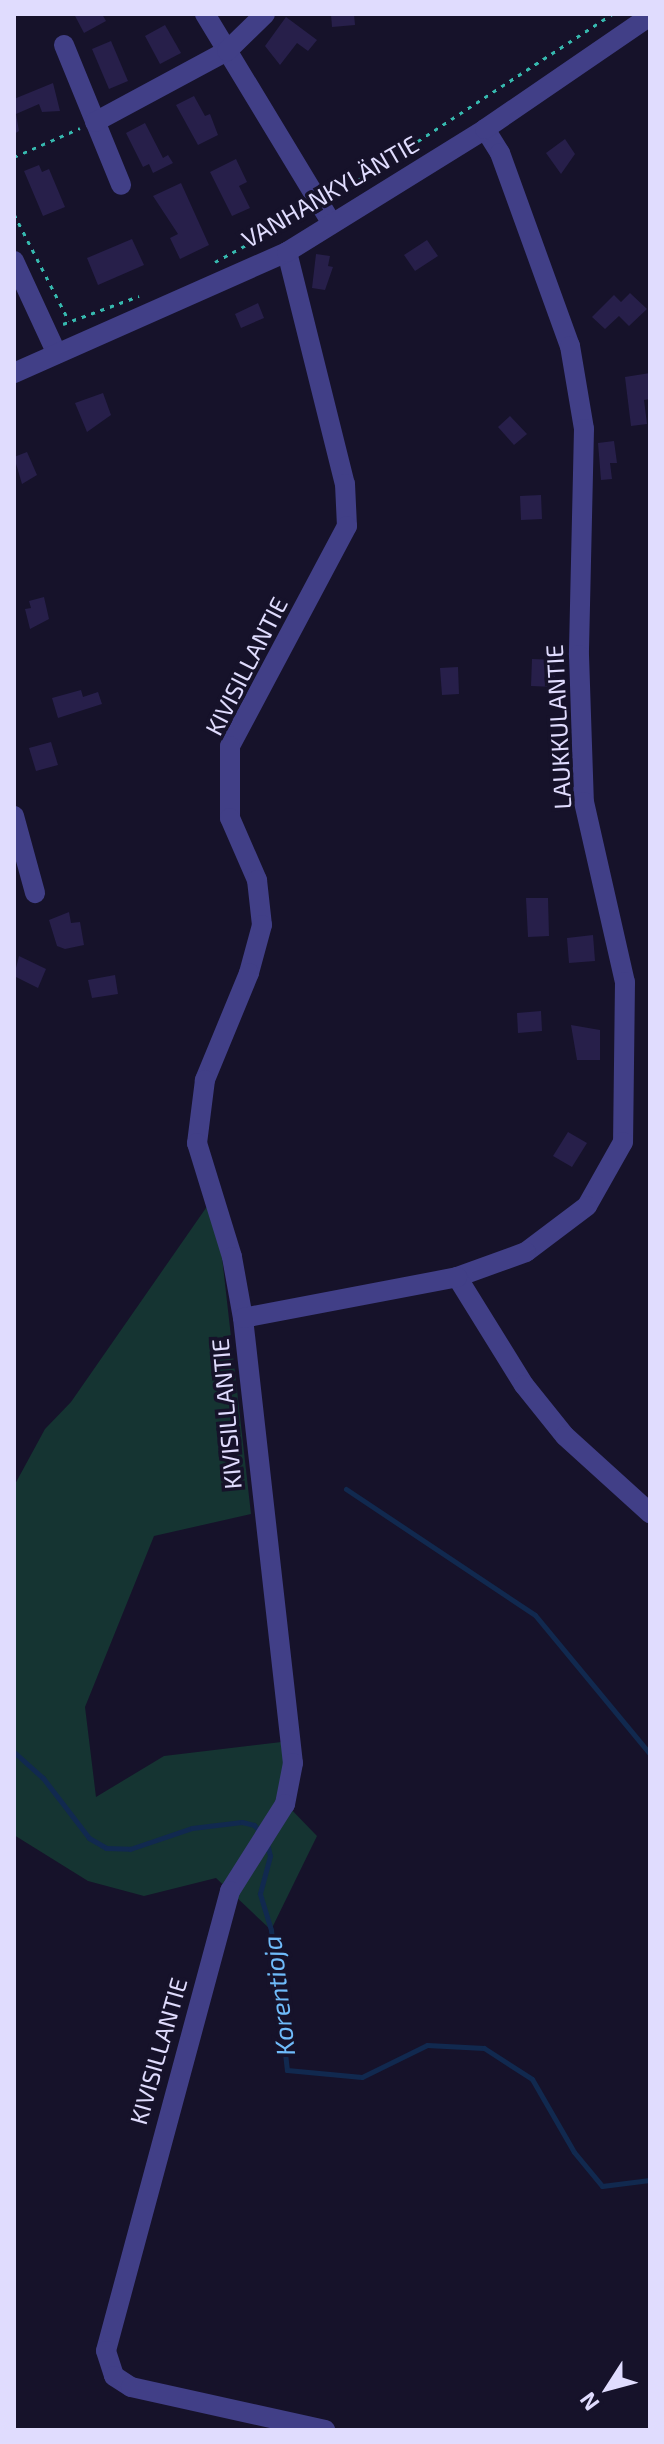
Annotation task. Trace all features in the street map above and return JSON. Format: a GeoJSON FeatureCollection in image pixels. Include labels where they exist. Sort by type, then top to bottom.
{"type":"FeatureCollection","features":[{"type":"Feature","properties":{"kind":"street"},"geometry":{"type":"LineString","coordinates":[[205,14],[332,224]]}},
{"type":"Feature","properties":{"kind":"street"},"geometry":{"type":"LineString","coordinates":[[95,122],[227,51],[265,14]]}},
{"type":"Feature","properties":{"kind":"street","name":"VANHANKYLÄNTIE"},"geometry":{"type":"LineString","coordinates":[[14,373],[287,252],[485,129],[650,16]]}},
{"type":"Feature","properties":{"kind":"street"},"geometry":{"type":"LineString","coordinates":[[64,45],[121,185]]}},
{"type":"Feature","properties":{"kind":"street","name":"LAUKKULANTIE"},"geometry":{"type":"LineString","coordinates":[[243,1318],[457,1277],[526,1252],[587,1206],[623,1142],[625,982],[584,802],[579,655],[584,429],[570,346],[500,153],[485,129]]}},
{"type":"Feature","properties":{"kind":"street","name":"KIVISILLANTIE"},"geometry":{"type":"LineString","coordinates":[[287,252],[345,484],[347,526],[230,746],[230,818],[257,880],[262,925],[249,973],[205,1080],[197,1143],[232,1257],[243,1318],[293,1763],[285,1804],[230,1891],[106,2351],[114,2376],[131,2387],[325,2430]]}},
{"type":"Feature","properties":{"kind":"street"},"geometry":{"type":"LineString","coordinates":[[14,261],[57,354]]}},
{"type":"Feature","properties":{"kind":"street"},"geometry":{"type":"LineString","coordinates":[[14,816],[35,893]]}},
{"type":"Feature","properties":{"kind":"street"},"geometry":{"type":"LineString","coordinates":[[457,1277],[524,1385],[565,1436],[650,1513]]}},
{"type":"Feature","properties":{"kind":"path"},"geometry":{"type":"LineString","coordinates":[[201,269],[321,204],[612,14]]}},
{"type":"Feature","properties":{"kind":"path"},"geometry":{"type":"LineString","coordinates":[[14,157],[95,122]]}},
{"type":"Feature","properties":{"kind":"path"},"geometry":{"type":"LineString","coordinates":[[14,214],[69,321]]}},
{"type":"Feature","properties":{"kind":"path"},"geometry":{"type":"LineString","coordinates":[[47,331],[148,292]]}},
{"type":"Feature","properties":{"kind":"green space"},"geometry":{"type":"Polygon","coordinates":[[[215,1195],[251,1514],[154,1536],[85,1707],[96,1797],[164,1756],[290,1741],[286,1804],[317,1836],[271,1930],[216,1878],[144,1896],[88,1881],[14,1835],[14,1486],[45,1429],[71,1402],[215,1195]]]}},
{"type":"Feature","properties":{"kind":"building"},"geometry":{"type":"Polygon","coordinates":[[[74,14],[102,14],[106,21],[84,33],[74,14]]]}},
{"type":"Feature","properties":{"kind":"building"},"geometry":{"type":"Polygon","coordinates":[[[331,14],[354,14],[355,25],[332,27],[331,14]]]}},
{"type":"Feature","properties":{"kind":"building"},"geometry":{"type":"Polygon","coordinates":[[[286,17],[317,40],[308,51],[297,43],[280,65],[265,46],[286,17]]]}},
{"type":"Feature","properties":{"kind":"building"},"geometry":{"type":"Polygon","coordinates":[[[165,25],[181,53],[160,64],[145,36],[165,25]]]}},
{"type":"Feature","properties":{"kind":"building"},"geometry":{"type":"Polygon","coordinates":[[[111,41],[128,81],[109,89],[92,49],[111,41]]]}},
{"type":"Feature","properties":{"kind":"building"},"geometry":{"type":"Polygon","coordinates":[[[53,83],[60,111],[42,112],[39,104],[16,114],[19,131],[14,134],[14,99],[53,83]]]}},
{"type":"Feature","properties":{"kind":"building"},"geometry":{"type":"Polygon","coordinates":[[[194,96],[205,116],[210,114],[218,135],[198,145],[176,105],[194,96]]]}},
{"type":"Feature","properties":{"kind":"building"},"geometry":{"type":"Polygon","coordinates":[[[145,123],[163,158],[168,155],[173,163],[153,173],[149,164],[143,167],[126,133],[145,123]]]}},
{"type":"Feature","properties":{"kind":"building"},"geometry":{"type":"Polygon","coordinates":[[[565,139],[575,154],[561,174],[546,153],[565,139]]]}},
{"type":"Feature","properties":{"kind":"building"},"geometry":{"type":"Polygon","coordinates":[[[236,159],[247,182],[239,186],[250,208],[232,216],[210,172],[236,159]]]}},
{"type":"Feature","properties":{"kind":"building"},"geometry":{"type":"Polygon","coordinates":[[[39,165],[42,172],[49,169],[65,207],[43,216],[24,171],[39,165]]]}},
{"type":"Feature","properties":{"kind":"building"},"geometry":{"type":"Polygon","coordinates":[[[181,183],[209,245],[180,259],[170,238],[178,234],[153,196],[181,183]]]}},
{"type":"Feature","properties":{"kind":"building"},"geometry":{"type":"Polygon","coordinates":[[[132,239],[144,265],[98,285],[87,258],[132,239]]]}},
{"type":"Feature","properties":{"kind":"building"},"geometry":{"type":"Polygon","coordinates":[[[427,240],[438,256],[415,271],[404,255],[427,240]]]}},
{"type":"Feature","properties":{"kind":"building"},"geometry":{"type":"Polygon","coordinates":[[[316,254],[330,256],[328,266],[333,267],[325,290],[312,288],[316,254]]]}},
{"type":"Feature","properties":{"kind":"building"},"geometry":{"type":"Polygon","coordinates":[[[630,293],[647,309],[629,326],[619,316],[605,329],[592,317],[614,295],[621,302],[630,293]]]}},
{"type":"Feature","properties":{"kind":"building"},"geometry":{"type":"Polygon","coordinates":[[[258,303],[264,318],[241,328],[235,314],[258,303]]]}},
{"type":"Feature","properties":{"kind":"building"},"geometry":{"type":"Polygon","coordinates":[[[650,373],[650,399],[644,400],[647,424],[631,426],[625,377],[650,373]]]}},
{"type":"Feature","properties":{"kind":"building"},"geometry":{"type":"Polygon","coordinates":[[[103,393],[111,415],[87,432],[75,403],[103,393]]]}},
{"type":"Feature","properties":{"kind":"building"},"geometry":{"type":"Polygon","coordinates":[[[510,416],[527,434],[514,445],[498,427],[510,416]]]}},
{"type":"Feature","properties":{"kind":"building"},"geometry":{"type":"Polygon","coordinates":[[[614,441],[617,463],[610,463],[612,479],[601,480],[598,443],[614,441]]]}},
{"type":"Feature","properties":{"kind":"building"},"geometry":{"type":"Polygon","coordinates":[[[27,452],[37,475],[22,484],[14,457],[27,452]]]}},
{"type":"Feature","properties":{"kind":"building"},"geometry":{"type":"Polygon","coordinates":[[[541,495],[542,519],[521,520],[520,496],[541,495]]]}},
{"type":"Feature","properties":{"kind":"building"},"geometry":{"type":"Polygon","coordinates":[[[44,597],[49,619],[30,629],[25,609],[31,608],[29,601],[44,597]]]}},
{"type":"Feature","properties":{"kind":"building"},"geometry":{"type":"Polygon","coordinates":[[[532,659],[555,660],[555,687],[531,686],[532,659]]]}},
{"type":"Feature","properties":{"kind":"building"},"geometry":{"type":"Polygon","coordinates":[[[458,667],[459,694],[442,695],[440,668],[458,667]]]}},
{"type":"Feature","properties":{"kind":"building"},"geometry":{"type":"Polygon","coordinates":[[[81,690],[83,697],[98,692],[102,704],[58,718],[52,698],[81,690]]]}},
{"type":"Feature","properties":{"kind":"building"},"geometry":{"type":"Polygon","coordinates":[[[51,742],[58,765],[36,771],[29,748],[51,742]]]}},
{"type":"Feature","properties":{"kind":"building"},"geometry":{"type":"Polygon","coordinates":[[[526,898],[548,898],[549,936],[528,937],[526,898]]]}},
{"type":"Feature","properties":{"kind":"building"},"geometry":{"type":"Polygon","coordinates":[[[69,912],[71,923],[80,922],[84,945],[65,949],[57,946],[49,920],[69,912]]]}},
{"type":"Feature","properties":{"kind":"building"},"geometry":{"type":"Polygon","coordinates":[[[593,935],[595,961],[569,963],[567,938],[593,935]]]}},
{"type":"Feature","properties":{"kind":"building"},"geometry":{"type":"Polygon","coordinates":[[[19,956],[46,969],[38,988],[14,976],[19,956]]]}},
{"type":"Feature","properties":{"kind":"building"},"geometry":{"type":"Polygon","coordinates":[[[115,975],[118,994],[92,998],[88,980],[115,975]]]}},
{"type":"Feature","properties":{"kind":"building"},"geometry":{"type":"Polygon","coordinates":[[[541,1011],[542,1031],[518,1033],[517,1013],[541,1011]]]}},
{"type":"Feature","properties":{"kind":"building"},"geometry":{"type":"Polygon","coordinates":[[[571,1025],[600,1030],[600,1060],[577,1060],[571,1025]]]}},
{"type":"Feature","properties":{"kind":"building"},"geometry":{"type":"Polygon","coordinates":[[[568,1132],[587,1143],[572,1167],[553,1156],[568,1132]]]}},
{"type":"Feature","properties":{"kind":"waterway"},"geometry":{"type":"LineString","coordinates":[[346,1489],[535,1615],[650,1754]]}},
{"type":"Feature","properties":{"kind":"waterway","name":"Korentioja"},"geometry":{"type":"LineString","coordinates":[[14,1752],[43,1778],[89,1838],[106,1848],[130,1849],[192,1828],[242,1822],[254,1825],[262,1834]]}},
{"type":"Feature","properties":{"kind":"waterway","name":"Korentioja"},"geometry":{"type":"LineString","coordinates":[[267,1843],[270,1856],[260,1894],[271,1930],[287,2070],[362,2077],[427,2045],[484,2048],[532,2079],[574,2152],[602,2186],[650,2180]]}}]}
